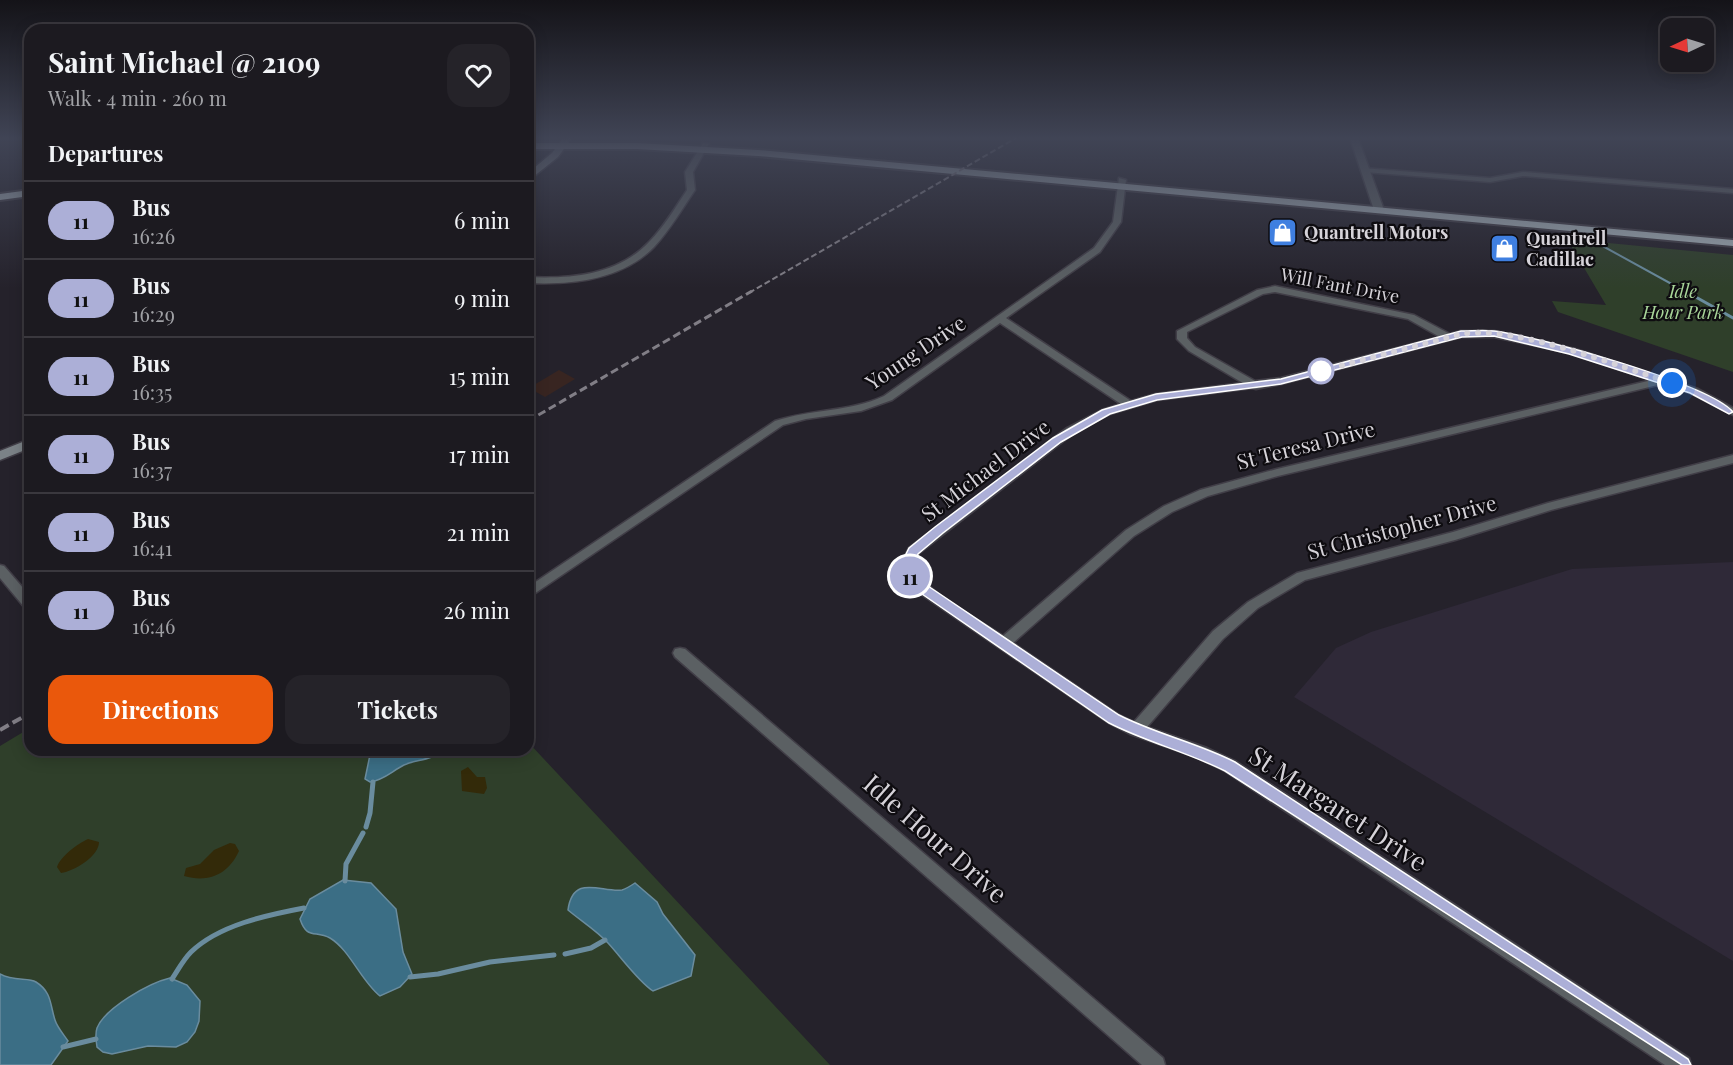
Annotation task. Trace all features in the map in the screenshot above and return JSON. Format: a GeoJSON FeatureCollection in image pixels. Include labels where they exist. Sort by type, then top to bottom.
{"type":"FeatureCollection","features":[{"type":"Feature","properties":{"kind":"highway"},"geometry":{"type":"LineString","coordinates":[[1172,188],[1733,243]]}},
{"type":"Feature","properties":{"kind":"highway"},"geometry":{"type":"LineString","coordinates":[[0,191],[24,189]]}},
{"type":"Feature","properties":{"kind":"highway"},"geometry":{"type":"LineString","coordinates":[[0,197],[24,195]]}},
{"type":"Feature","properties":{"kind":"highway"},"geometry":{"type":"LineString","coordinates":[[1378,207],[1733,236]]}},
{"type":"Feature","properties":{"kind":"main road"},"geometry":{"type":"LineString","coordinates":[[0,456],[24,446]]}},
{"type":"Feature","properties":{"kind":"street"},"geometry":{"type":"LineString","coordinates":[[534,280],[568,279],[593,275],[620,266],[643,253],[691,188]]}},
{"type":"Feature","properties":{"kind":"street","name":"Young Drive"},"geometry":{"type":"LineString","coordinates":[[534,589],[772,427],[802,416],[852,412],[875,405],[1001,319],[1079,264],[1104,243],[1117,222],[1121,188]]}},
{"type":"Feature","properties":{"kind":"street"},"geometry":{"type":"LineString","coordinates":[[1371,188],[1378,207]]}},
{"type":"Feature","properties":{"kind":"street"},"geometry":{"type":"LineString","coordinates":[[1703,188],[1733,190]]}},
{"type":"Feature","properties":{"kind":"street","name":"Will Fant Drive"},"geometry":{"type":"LineString","coordinates":[[1256,386],[1192,349],[1182,339],[1182,331],[1260,292],[1275,289],[1411,317],[1448,337]]}},
{"type":"Feature","properties":{"kind":"street"},"geometry":{"type":"LineString","coordinates":[[1001,319],[1128,404]]}},
{"type":"Feature","properties":{"kind":"street","name":"St Michael Drive"},"geometry":{"type":"LineString","coordinates":[[906,566],[910,555],[921,544],[1057,440],[1079,426],[1128,404],[1174,394],[1256,386],[1448,337],[1477,333],[1506,336],[1572,351],[1664,380],[1709,398],[1733,412]]}},
{"type":"Feature","properties":{"kind":"street","name":"St Teresa Drive"},"geometry":{"type":"LineString","coordinates":[[1003,644],[1130,533],[1168,509],[1204,494],[1277,473],[1664,380]]}},
{"type":"Feature","properties":{"kind":"street","name":"St Christopher Drive"},"geometry":{"type":"LineString","coordinates":[[1135,730],[1224,629],[1254,605],[1301,576],[1455,537],[1548,507],[1733,459]]}},
{"type":"Feature","properties":{"kind":"street","name":"St Margaret Drive"},"geometry":{"type":"LineString","coordinates":[[906,566],[912,579],[926,591],[1114,719],[1135,730],[1200,752],[1230,766],[1682,1065]]}},
{"type":"Feature","properties":{"kind":"street"},"geometry":{"type":"LineString","coordinates":[[0,569],[24,598]]}},
{"type":"Feature","properties":{"kind":"street","name":"Idle Hour Drive"},"geometry":{"type":"LineString","coordinates":[[680,653],[1156,1065]]}},
{"type":"Feature","properties":{"kind":"shaded area"},"geometry":{"type":"Polygon","coordinates":[[[559,370],[575,379],[545,397],[534,391],[534,385],[559,370]]]}},
{"type":"Feature","properties":{"kind":"shaded area"},"geometry":{"type":"Polygon","coordinates":[[[1733,562],[1733,961],[1294,697],[1336,648],[1371,632],[1572,569],[1733,562]]]}},
{"type":"Feature","properties":{"kind":"green space","name":"Idle Hour Park"},"geometry":{"type":"Polygon","coordinates":[[[1567,239],[1733,255],[1733,372],[1558,312],[1552,301],[1606,305],[1567,239]]]}},
{"type":"Feature","properties":{"kind":"green space"},"geometry":{"type":"Polygon","coordinates":[[[24,732],[24,756],[534,756],[534,748],[830,1065],[0,1065],[0,746],[24,732]]]}},
{"type":"Feature","properties":{"kind":"sand"},"geometry":{"type":"Polygon","coordinates":[[[468,767],[477,777],[485,777],[487,788],[484,794],[462,791],[461,771],[468,767]]]}},
{"type":"Feature","properties":{"kind":"sand"},"geometry":{"type":"Polygon","coordinates":[[[88,839],[99,842],[95,852],[79,866],[61,873],[57,867],[62,859],[74,847],[88,839]]]}},
{"type":"Feature","properties":{"kind":"sand"},"geometry":{"type":"Polygon","coordinates":[[[230,843],[235,844],[239,851],[223,871],[209,877],[184,876],[186,868],[200,864],[214,850],[230,843]]]}},
{"type":"Feature","properties":{"kind":"water"},"geometry":{"type":"Polygon","coordinates":[[[370,756],[433,756],[404,765],[375,781],[370,782],[365,779],[370,756]]]}},
{"type":"Feature","properties":{"kind":"water"},"geometry":{"type":"Polygon","coordinates":[[[343,880],[371,883],[396,909],[403,952],[412,974],[400,987],[380,996],[337,943],[325,936],[309,932],[300,919],[310,899],[343,880]]]}},
{"type":"Feature","properties":{"kind":"water"},"geometry":{"type":"Polygon","coordinates":[[[635,883],[657,902],[663,914],[695,955],[691,976],[653,991],[603,938],[568,910],[571,899],[582,888],[622,890],[635,883]]]}},
{"type":"Feature","properties":{"kind":"water"},"geometry":{"type":"Polygon","coordinates":[[[0,974],[36,982],[48,994],[56,1023],[68,1041],[51,1065],[0,1065],[0,974]]]}},
{"type":"Feature","properties":{"kind":"water"},"geometry":{"type":"Polygon","coordinates":[[[170,978],[187,985],[200,1001],[199,1021],[195,1032],[187,1042],[176,1047],[148,1046],[112,1054],[103,1052],[97,1047],[97,1028],[109,1012],[129,997],[170,978]]]}},
{"type":"Feature","properties":{"kind":"waterway"},"geometry":{"type":"LineString","coordinates":[[1588,238],[1688,293]]}},
{"type":"Feature","properties":{"kind":"waterway"},"geometry":{"type":"LineString","coordinates":[[1685,291],[1733,318]]}},
{"type":"Feature","properties":{"kind":"waterway"},"geometry":{"type":"LineString","coordinates":[[366,827],[370,813],[373,782]]}},
{"type":"Feature","properties":{"kind":"waterway"},"geometry":{"type":"LineString","coordinates":[[345,881],[346,864],[363,833]]}},
{"type":"Feature","properties":{"kind":"waterway"},"geometry":{"type":"LineString","coordinates":[[172,979],[191,952],[215,935],[244,922],[304,908]]}},
{"type":"Feature","properties":{"kind":"waterway"},"geometry":{"type":"LineString","coordinates":[[565,954],[591,948],[605,940]]}},
{"type":"Feature","properties":{"kind":"waterway"},"geometry":{"type":"LineString","coordinates":[[410,977],[438,974],[490,962],[554,955]]}},
{"type":"Feature","properties":{"kind":"waterway"},"geometry":{"type":"LineString","coordinates":[[63,1047],[96,1039]]}},
{"type":"Feature","properties":{"kind":"railway"},"geometry":{"type":"LineString","coordinates":[[749,293],[930,188]]}},
{"type":"Feature","properties":{"kind":"railway"},"geometry":{"type":"LineString","coordinates":[[534,418],[752,291]]}},
{"type":"Feature","properties":{"kind":"railway"},"geometry":{"type":"LineString","coordinates":[[0,730],[24,716]]}},
{"type":"Feature","properties":{"kind":"bus line","name":"11"},"geometry":{"type":"LineString","coordinates":[[1682,1065],[1230,766],[1200,752],[1135,730],[1114,719],[926,591],[912,579],[906,566],[913,551],[939,530],[1071,430],[1106,412],[1156,397],[1246,388],[1281,381],[1461,334],[1494,334],[1572,351],[1694,391],[1733,412]]}},
{"type":"Feature","properties":{"kind":"place","name":"Quantrell Motors"},"geometry":{"type":"Point","coordinates":[1283,233]}},
{"type":"Feature","properties":{"kind":"place","name":"Quantrell Cadillac"},"geometry":{"type":"Point","coordinates":[1505,249]}},
{"type":"Feature","properties":{"kind":"route"},"geometry":{"type":"LineString","coordinates":[[1321,371],[1448,337],[1484,333],[1572,351],[1672,383]]}}]}
